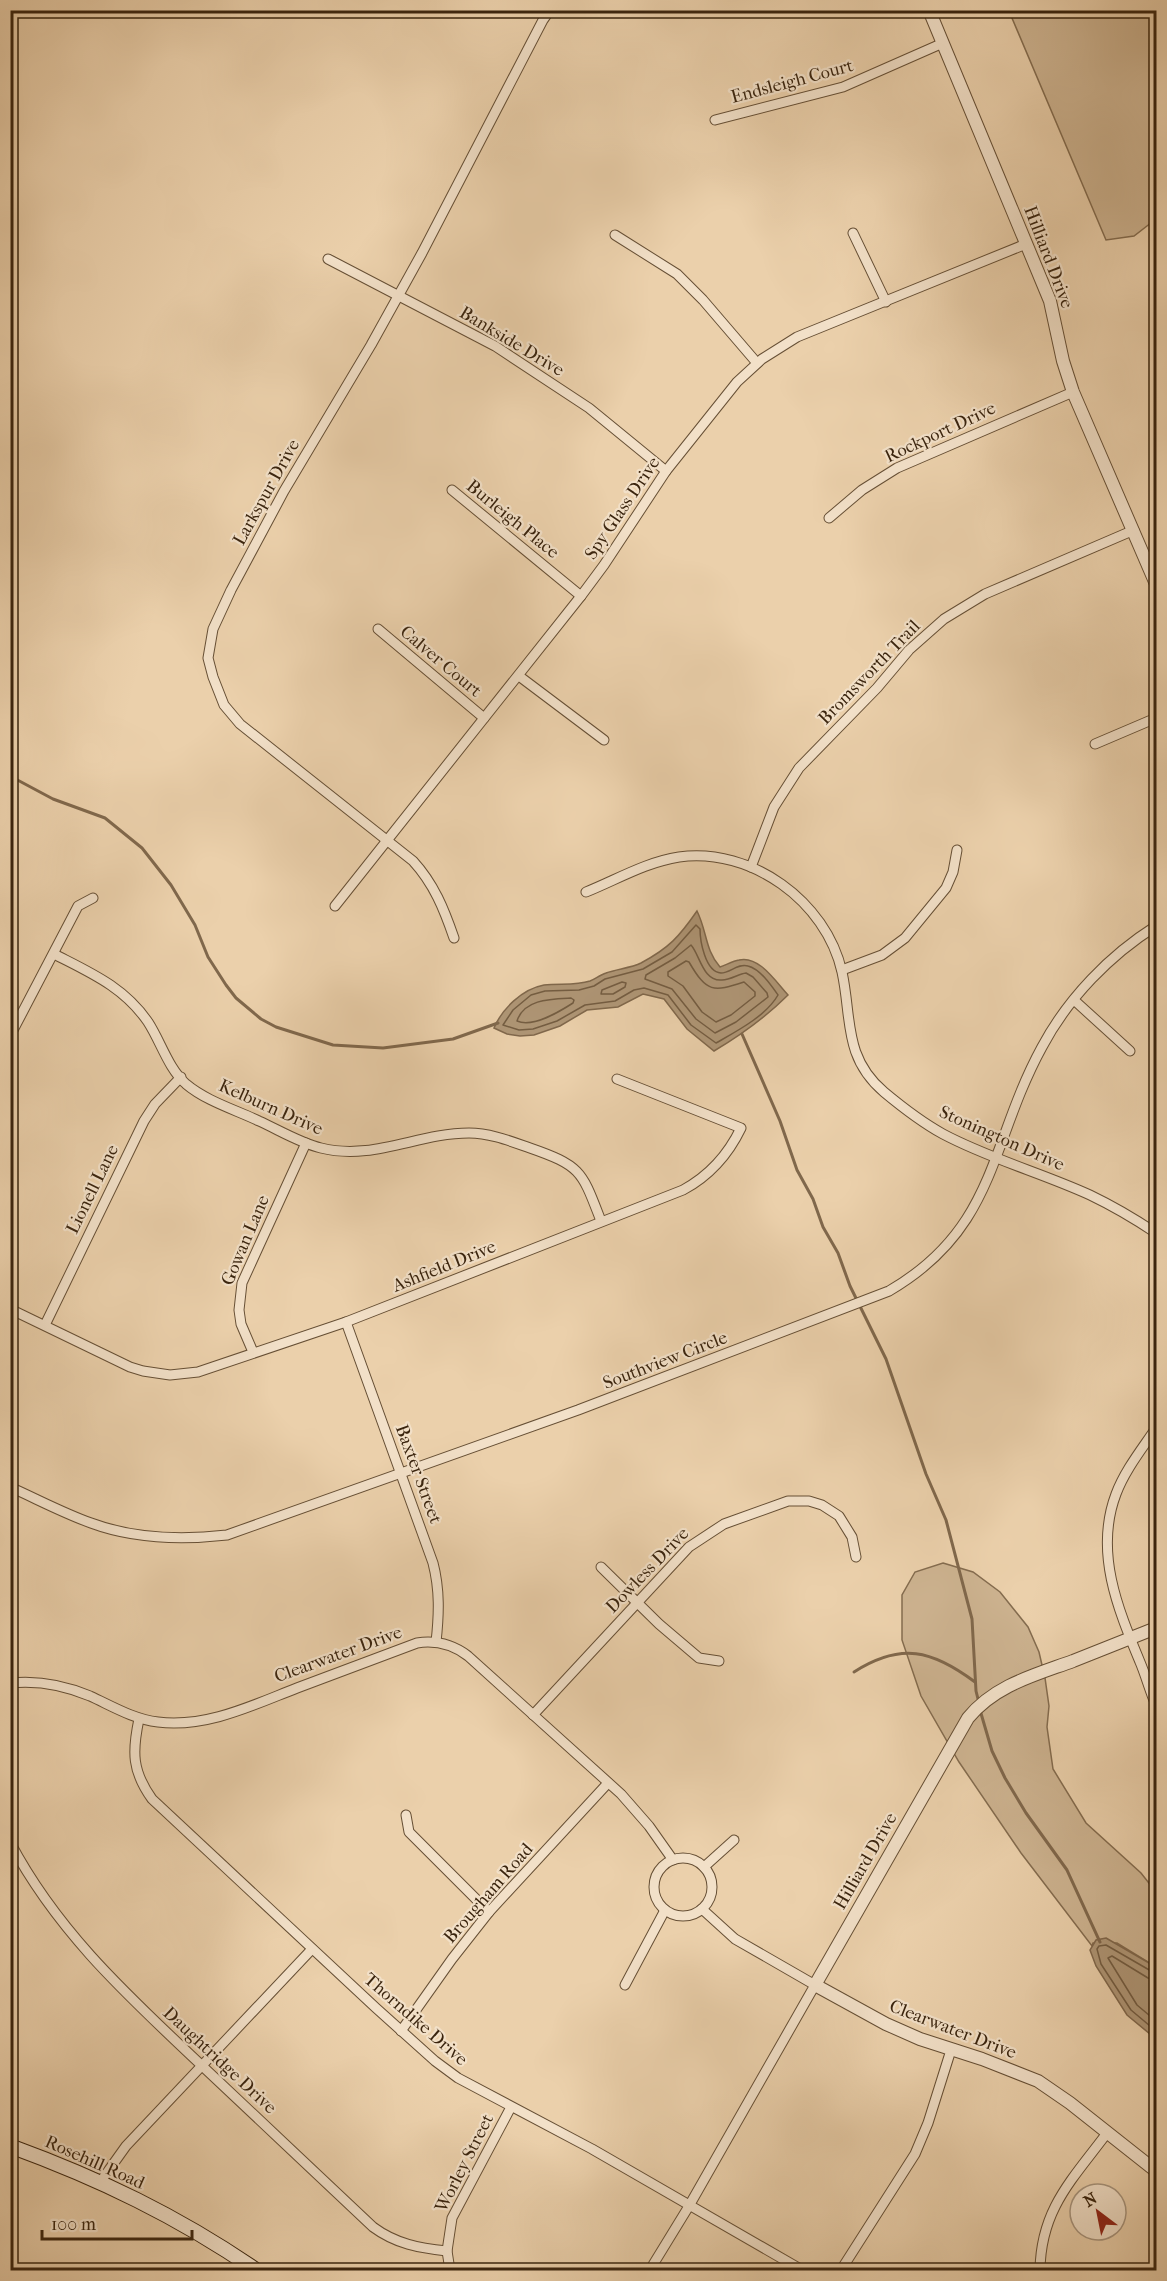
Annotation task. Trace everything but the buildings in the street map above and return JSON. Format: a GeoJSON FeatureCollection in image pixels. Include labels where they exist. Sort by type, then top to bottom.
{"type":"FeatureCollection","features":[{"type":"Feature","properties":{"kind":"main road","name":"Rosehill Road"},"geometry":{"type":"LineString","coordinates":[[10,2146],[101,2181],[193,2229],[256,2271]]}},
{"type":"Feature","properties":{"kind":"street","name":"Larkspur Drive"},"geometry":{"type":"LineString","coordinates":[[453,938],[437,893],[427,876],[413,861],[240,724],[224,705],[208,658],[213,629],[231,590],[284,491],[371,345],[428,243],[550,10]]}},
{"type":"Feature","properties":{"kind":"street","name":"Hilliard Drive"},"geometry":{"type":"LineString","coordinates":[[929,10],[1050,301],[1063,361],[1073,392],[1156,584]]}},
{"type":"Feature","properties":{"kind":"street","name":"Endsleigh Court"},"geometry":{"type":"LineString","coordinates":[[715,120],[843,87],[943,43]]}},
{"type":"Feature","properties":{"kind":"street"},"geometry":{"type":"LineString","coordinates":[[853,233],[886,302]]}},
{"type":"Feature","properties":{"kind":"street"},"geometry":{"type":"LineString","coordinates":[[615,235],[664,265],[690,286],[757,363]]}},
{"type":"Feature","properties":{"kind":"street","name":"Spy Glass Drive"},"geometry":{"type":"LineString","coordinates":[[335,906],[581,596],[604,566],[666,471],[737,382],[757,363],[797,337],[1026,244]]}},
{"type":"Feature","properties":{"kind":"street","name":"Bankside Drive"},"geometry":{"type":"LineString","coordinates":[[327,259],[495,346],[589,408],[666,471]]}},
{"type":"Feature","properties":{"kind":"street","name":"Rockport Drive"},"geometry":{"type":"LineString","coordinates":[[829,518],[862,490],[897,468],[1073,392]]}},
{"type":"Feature","properties":{"kind":"street","name":"Burleigh Place"},"geometry":{"type":"LineString","coordinates":[[452,490],[581,596]]}},
{"type":"Feature","properties":{"kind":"street","name":"Bromsworth Trail"},"geometry":{"type":"LineString","coordinates":[[751,867],[774,807],[799,768],[878,688],[909,650],[944,619],[985,594],[1134,530]]}},
{"type":"Feature","properties":{"kind":"street","name":"Calver Court"},"geometry":{"type":"LineString","coordinates":[[378,628],[484,718]]}},
{"type":"Feature","properties":{"kind":"street"},"geometry":{"type":"LineString","coordinates":[[519,676],[604,740]]}},
{"type":"Feature","properties":{"kind":"street"},"geometry":{"type":"LineString","coordinates":[[1095,744],[1156,718]]}},
{"type":"Feature","properties":{"kind":"street"},"geometry":{"type":"LineString","coordinates":[[842,970],[882,955],[905,938],[946,888],[953,873],[957,850]]}},
{"type":"Feature","properties":{"kind":"street","name":"Stonington Drive"},"geometry":{"type":"LineString","coordinates":[[586,892],[642,867],[662,860],[681,857],[716,858],[751,867],[771,877],[788,888],[807,907],[831,941],[842,970],[853,1046],[858,1060],[874,1082],[934,1128],[998,1158],[1089,1195],[1121,1211],[1156,1233]]}},
{"type":"Feature","properties":{"kind":"street"},"geometry":{"type":"LineString","coordinates":[[10,1036],[78,906],[93,898]]}},
{"type":"Feature","properties":{"kind":"street","name":"Southview Circle"},"geometry":{"type":"LineString","coordinates":[[10,1487],[90,1523],[111,1529],[152,1536],[207,1538],[241,1532],[611,1398],[889,1292],[924,1269],[954,1238],[983,1192],[1042,1047],[1058,1021],[1108,963],[1134,940],[1156,926]]}},
{"type":"Feature","properties":{"kind":"street","name":"Kelburn Drive"},"geometry":{"type":"LineString","coordinates":[[54,954],[100,978],[125,995],[147,1021],[181,1077],[186,1083],[209,1097],[306,1143],[341,1152],[362,1152],[454,1134],[495,1136],[558,1158],[575,1169],[591,1192],[601,1221]]}},
{"type":"Feature","properties":{"kind":"street"},"geometry":{"type":"LineString","coordinates":[[1074,1000],[1130,1051]]}},
{"type":"Feature","properties":{"kind":"street","name":"Lionell Lane"},"geometry":{"type":"LineString","coordinates":[[45,1325],[144,1121],[155,1104],[181,1077]]}},
{"type":"Feature","properties":{"kind":"street","name":"Ashfield Drive"},"geometry":{"type":"LineString","coordinates":[[10,1309],[130,1367],[157,1374],[198,1372],[346,1322],[683,1190],[700,1179],[725,1156],[741,1128],[617,1079]]}},
{"type":"Feature","properties":{"kind":"street","name":"Gowan Lane"},"geometry":{"type":"LineString","coordinates":[[253,1352],[241,1324],[239,1310],[242,1283],[306,1143]]}},
{"type":"Feature","properties":{"kind":"street","name":"Baxter Street"},"geometry":{"type":"LineString","coordinates":[[346,1322],[433,1563],[440,1604],[436,1642]]}},
{"type":"Feature","properties":{"kind":"street"},"geometry":{"type":"LineString","coordinates":[[1156,1428],[1116,1494],[1107,1534],[1108,1568],[1130,1639],[1156,1705]]}},
{"type":"Feature","properties":{"kind":"street","name":"Dowless Drive"},"geometry":{"type":"LineString","coordinates":[[533,1715],[689,1547],[724,1524],[788,1501],[809,1501],[822,1505],[839,1516],[852,1537],[856,1557]]}},
{"type":"Feature","properties":{"kind":"street"},"geometry":{"type":"LineString","coordinates":[[601,1568],[699,1658],[719,1661]]}},
{"type":"Feature","properties":{"kind":"street","name":"Hilliard Drive"},"geometry":{"type":"LineString","coordinates":[[651,2268],[689,2206],[853,1915],[975,1710],[987,1698],[1011,1684],[1156,1628]]}},
{"type":"Feature","properties":{"kind":"street"},"geometry":{"type":"LineString","coordinates":[[436,1642],[461,1651],[608,1783],[649,1826],[673,1860]]}},
{"type":"Feature","properties":{"kind":"street","name":"Clearwater Drive"},"geometry":{"type":"LineString","coordinates":[[10,1683],[32,1681],[61,1685],[139,1719],[181,1723],[221,1716],[417,1643],[436,1642]]}},
{"type":"Feature","properties":{"kind":"street","name":"Thorndike Drive"},"geometry":{"type":"LineString","coordinates":[[139,1719],[134,1749],[135,1762],[144,1788],[152,1800],[401,2031],[458,2078],[573,2138],[802,2271]]}},
{"type":"Feature","properties":{"kind":"street","name":"Brougham Road"},"geometry":{"type":"LineString","coordinates":[[401,2031],[452,1959],[489,1912],[608,1783]]}},
{"type":"Feature","properties":{"kind":"street"},"geometry":{"type":"LineString","coordinates":[[406,1815],[409,1832],[489,1912]]}},
{"type":"Feature","properties":{"kind":"street"},"geometry":{"type":"LineString","coordinates":[[704,1867],[734,1840]]}},
{"type":"Feature","properties":{"kind":"street","name":"Daughtridge Drive"},"geometry":{"type":"LineString","coordinates":[[10,1842],[41,1894],[63,1924],[111,1979],[378,2231],[409,2246],[447,2251]]}},
{"type":"Feature","properties":{"kind":"street"},"geometry":{"type":"LineString","coordinates":[[689,1859],[704,1867],[711,1878],[712,1892],[702,1909],[683,1916],[665,1910],[658,1902],[655,1893],[658,1873],[664,1865],[673,1860],[689,1859]]}},
{"type":"Feature","properties":{"kind":"street","name":"Clearwater Drive"},"geometry":{"type":"LineString","coordinates":[[702,1909],[735,1940],[886,2024],[1038,2081],[1070,2103],[1156,2171]]}},
{"type":"Feature","properties":{"kind":"street"},"geometry":{"type":"LineString","coordinates":[[625,1985],[665,1910]]}},
{"type":"Feature","properties":{"kind":"street"},"geometry":{"type":"LineString","coordinates":[[101,2181],[126,2146],[312,1948]]}},
{"type":"Feature","properties":{"kind":"street"},"geometry":{"type":"LineString","coordinates":[[841,2271],[915,2154],[928,2123],[951,2050]]}},
{"type":"Feature","properties":{"kind":"street","name":"Worley Street"},"geometry":{"type":"LineString","coordinates":[[450,2271],[447,2251],[452,2218],[511,2107]]}},
{"type":"Feature","properties":{"kind":"street"},"geometry":{"type":"LineString","coordinates":[[1040,2271],[1041,2247],[1054,2208],[1064,2190],[1107,2133]]}},
{"type":"Feature","properties":{"kind":"shaded area"},"geometry":{"type":"Polygon","coordinates":[[[1009,11],[1156,11],[1156,219],[1134,236],[1106,240],[1009,11]]]}},
{"type":"Feature","properties":{"kind":"shaded area"},"geometry":{"type":"Polygon","coordinates":[[[943,1563],[973,1572],[1000,1592],[1028,1627],[1039,1652],[1045,1678],[1049,1706],[1047,1727],[1053,1769],[1086,1823],[1141,1873],[1156,1892],[1156,1967],[1117,1943],[1093,1943],[1092,1946],[1021,1853],[959,1762],[921,1696],[902,1640],[902,1595],[915,1572],[943,1563]]]}},
{"type":"Feature","properties":{"kind":"water"},"geometry":{"type":"Polygon","coordinates":[[[697,911],[711,954],[720,967],[739,960],[753,962],[767,971],[788,995],[752,1026],[714,1051],[687,1029],[664,999],[643,994],[618,1007],[587,1010],[560,1026],[534,1035],[507,1034],[494,1028],[502,1014],[514,1001],[536,987],[590,981],[606,973],[637,965],[651,958],[673,941],[697,911]]]}},
{"type":"Feature","properties":{"kind":"water"},"geometry":{"type":"Polygon","coordinates":[[[1106,1938],[1156,1967],[1156,2039],[1127,2015],[1096,1966],[1090,1950],[1096,1940],[1106,1938]]]}},
{"type":"Feature","properties":{"kind":"waterway"},"geometry":{"type":"LineString","coordinates":[[10,776],[53,799],[105,818],[142,848],[171,885],[195,925],[208,957],[226,985],[236,998],[261,1019],[276,1027],[333,1045],[383,1048],[453,1039],[498,1023]]}},
{"type":"Feature","properties":{"kind":"waterway"},"geometry":{"type":"LineString","coordinates":[[742,1034],[780,1121],[797,1170],[813,1199],[823,1227],[838,1253],[850,1286],[886,1359],[926,1474],[946,1520],[972,1619],[976,1691],[979,1703]]}},
{"type":"Feature","properties":{"kind":"waterway"},"geometry":{"type":"LineString","coordinates":[[854,1672],[887,1656],[916,1654],[945,1663],[975,1682]]}},
{"type":"Feature","properties":{"kind":"waterway"},"geometry":{"type":"LineString","coordinates":[[980,1710],[992,1751],[1005,1778],[1026,1813],[1067,1870],[1100,1942]]}}]}
